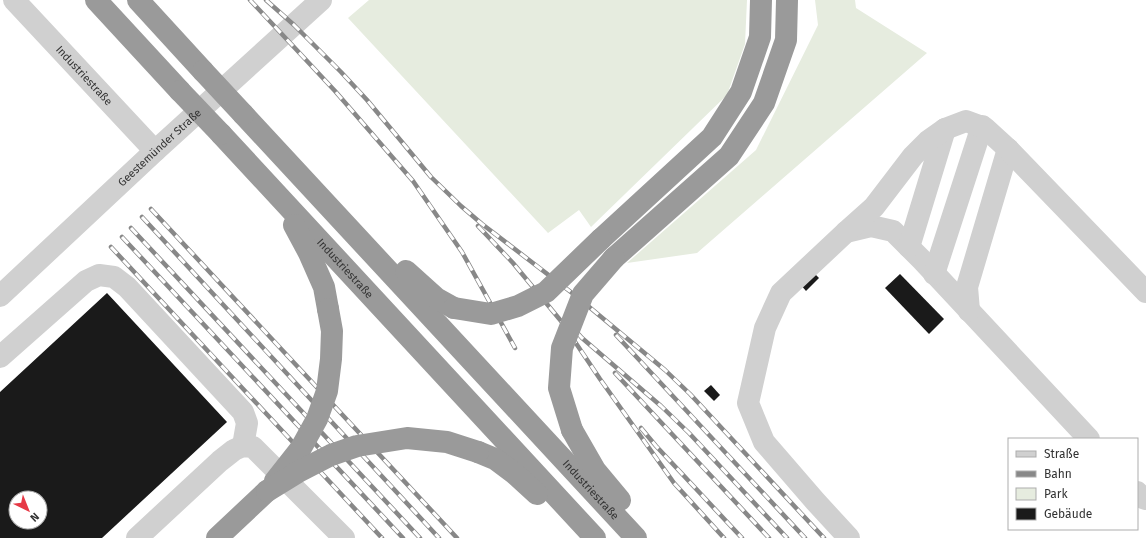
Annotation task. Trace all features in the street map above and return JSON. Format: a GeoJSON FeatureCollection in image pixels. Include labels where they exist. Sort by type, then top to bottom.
{"type":"FeatureCollection","features":[{"type":"Feature","properties":{"kind":"highway","name":"Industriestraße"},"geometry":{"type":"LineString","coordinates":[[96,0],[595,538]]}},
{"type":"Feature","properties":{"kind":"highway","name":"Industriestraße"},"geometry":{"type":"LineString","coordinates":[[138,0],[636,538]]}},
{"type":"Feature","properties":{"kind":"highway"},"geometry":{"type":"LineString","coordinates":[[314,189],[436,298],[454,308],[492,314],[518,306],[546,292],[601,239],[712,137],[741,92],[760,37],[761,0]]}},
{"type":"Feature","properties":{"kind":"highway"},"geometry":{"type":"LineString","coordinates":[[651,538],[595,470],[572,430],[559,388],[562,348],[583,294],[614,258],[729,156],[764,103],[786,40],[788,0]]}},
{"type":"Feature","properties":{"kind":"highway"},"geometry":{"type":"LineString","coordinates":[[217,538],[267,491],[301,448],[317,419],[327,391],[331,359],[332,331],[324,287],[310,252],[280,197]]}},
{"type":"Feature","properties":{"kind":"highway"},"geometry":{"type":"LineString","coordinates":[[267,491],[298,472],[331,455],[357,446],[407,438],[447,442],[495,459],[515,474],[587,538]]}},
{"type":"Feature","properties":{"kind":"street","name":"Industriestraße"},"geometry":{"type":"LineString","coordinates":[[14,0],[156,151]]}},
{"type":"Feature","properties":{"kind":"street","name":"Geestemünder Straße"},"geometry":{"type":"LineString","coordinates":[[0,296],[321,0]]}},
{"type":"Feature","properties":{"kind":"street"},"geometry":{"type":"LineString","coordinates":[[849,538],[764,442],[748,403],[765,328],[781,293],[874,207],[913,156],[928,141],[945,129],[966,121],[985,128],[1008,149],[1146,292]]}},
{"type":"Feature","properties":{"kind":"street"},"geometry":{"type":"LineString","coordinates":[[934,274],[982,126]]}},
{"type":"Feature","properties":{"kind":"street"},"geometry":{"type":"LineString","coordinates":[[909,247],[945,129]]}},
{"type":"Feature","properties":{"kind":"street"},"geometry":{"type":"LineString","coordinates":[[969,311],[967,287],[1008,149]]}},
{"type":"Feature","properties":{"kind":"street"},"geometry":{"type":"LineString","coordinates":[[846,232],[871,226],[894,231],[1088,438]]}},
{"type":"Feature","properties":{"kind":"street"},"geometry":{"type":"LineString","coordinates":[[0,357],[86,281],[99,275],[114,277],[127,287],[243,412],[247,423],[243,446]]}},
{"type":"Feature","properties":{"kind":"street"},"geometry":{"type":"LineString","coordinates":[[137,538],[220,461],[234,450],[243,446],[253,447],[344,538]]}},
{"type":"Feature","properties":{"kind":"street"},"geometry":{"type":"LineString","coordinates":[[1138,493],[1146,499]]}},
{"type":"Feature","properties":{"kind":"green space"},"geometry":{"type":"Polygon","coordinates":[[[369,0],[747,0],[745,44],[727,95],[591,227],[579,210],[548,233],[348,18],[369,0]]]}},
{"type":"Feature","properties":{"kind":"green space"},"geometry":{"type":"Polygon","coordinates":[[[815,0],[855,0],[856,8],[927,53],[697,253],[627,263],[756,150],[818,25],[815,0]]]}},
{"type":"Feature","properties":{"kind":"building"},"geometry":{"type":"Polygon","coordinates":[[[813,272],[819,278],[806,291],[800,284],[813,272]]]}},
{"type":"Feature","properties":{"kind":"building"},"geometry":{"type":"Polygon","coordinates":[[[900,274],[944,319],[929,334],[885,288],[900,274]]]}},
{"type":"Feature","properties":{"kind":"building"},"geometry":{"type":"Polygon","coordinates":[[[107,293],[227,422],[102,538],[0,538],[0,392],[107,293]]]}},
{"type":"Feature","properties":{"kind":"building"},"geometry":{"type":"Polygon","coordinates":[[[711,385],[720,395],[714,401],[704,391],[711,385]]]}},
{"type":"Feature","properties":{"kind":"railway"},"geometry":{"type":"LineString","coordinates":[[250,0],[335,91],[413,181],[462,252],[515,348]]}},
{"type":"Feature","properties":{"kind":"railway"},"geometry":{"type":"LineString","coordinates":[[266,0],[294,25],[341,72],[367,100],[431,177],[461,206],[482,224],[576,296],[665,370],[690,394],[824,538]]}},
{"type":"Feature","properties":{"kind":"railway"},"geometry":{"type":"LineString","coordinates":[[151,209],[457,538]]}},
{"type":"Feature","properties":{"kind":"railway"},"geometry":{"type":"LineString","coordinates":[[142,217],[439,538]]}},
{"type":"Feature","properties":{"kind":"railway"},"geometry":{"type":"LineString","coordinates":[[478,226],[513,263],[561,321],[674,483],[724,538]]}},
{"type":"Feature","properties":{"kind":"railway"},"geometry":{"type":"LineString","coordinates":[[131,228],[420,538]]}},
{"type":"Feature","properties":{"kind":"railway"},"geometry":{"type":"LineString","coordinates":[[122,237],[403,538]]}},
{"type":"Feature","properties":{"kind":"railway"},"geometry":{"type":"LineString","coordinates":[[111,247],[382,538]]}},
{"type":"Feature","properties":{"kind":"railway"},"geometry":{"type":"LineString","coordinates":[[565,319],[582,338],[661,406],[689,433],[787,538]]}},
{"type":"Feature","properties":{"kind":"railway"},"geometry":{"type":"LineString","coordinates":[[616,335],[805,538]]}},
{"type":"Feature","properties":{"kind":"railway"},"geometry":{"type":"LineString","coordinates":[[615,373],[769,538]]}},
{"type":"Feature","properties":{"kind":"railway"},"geometry":{"type":"LineString","coordinates":[[641,428],[742,538]]}}]}
